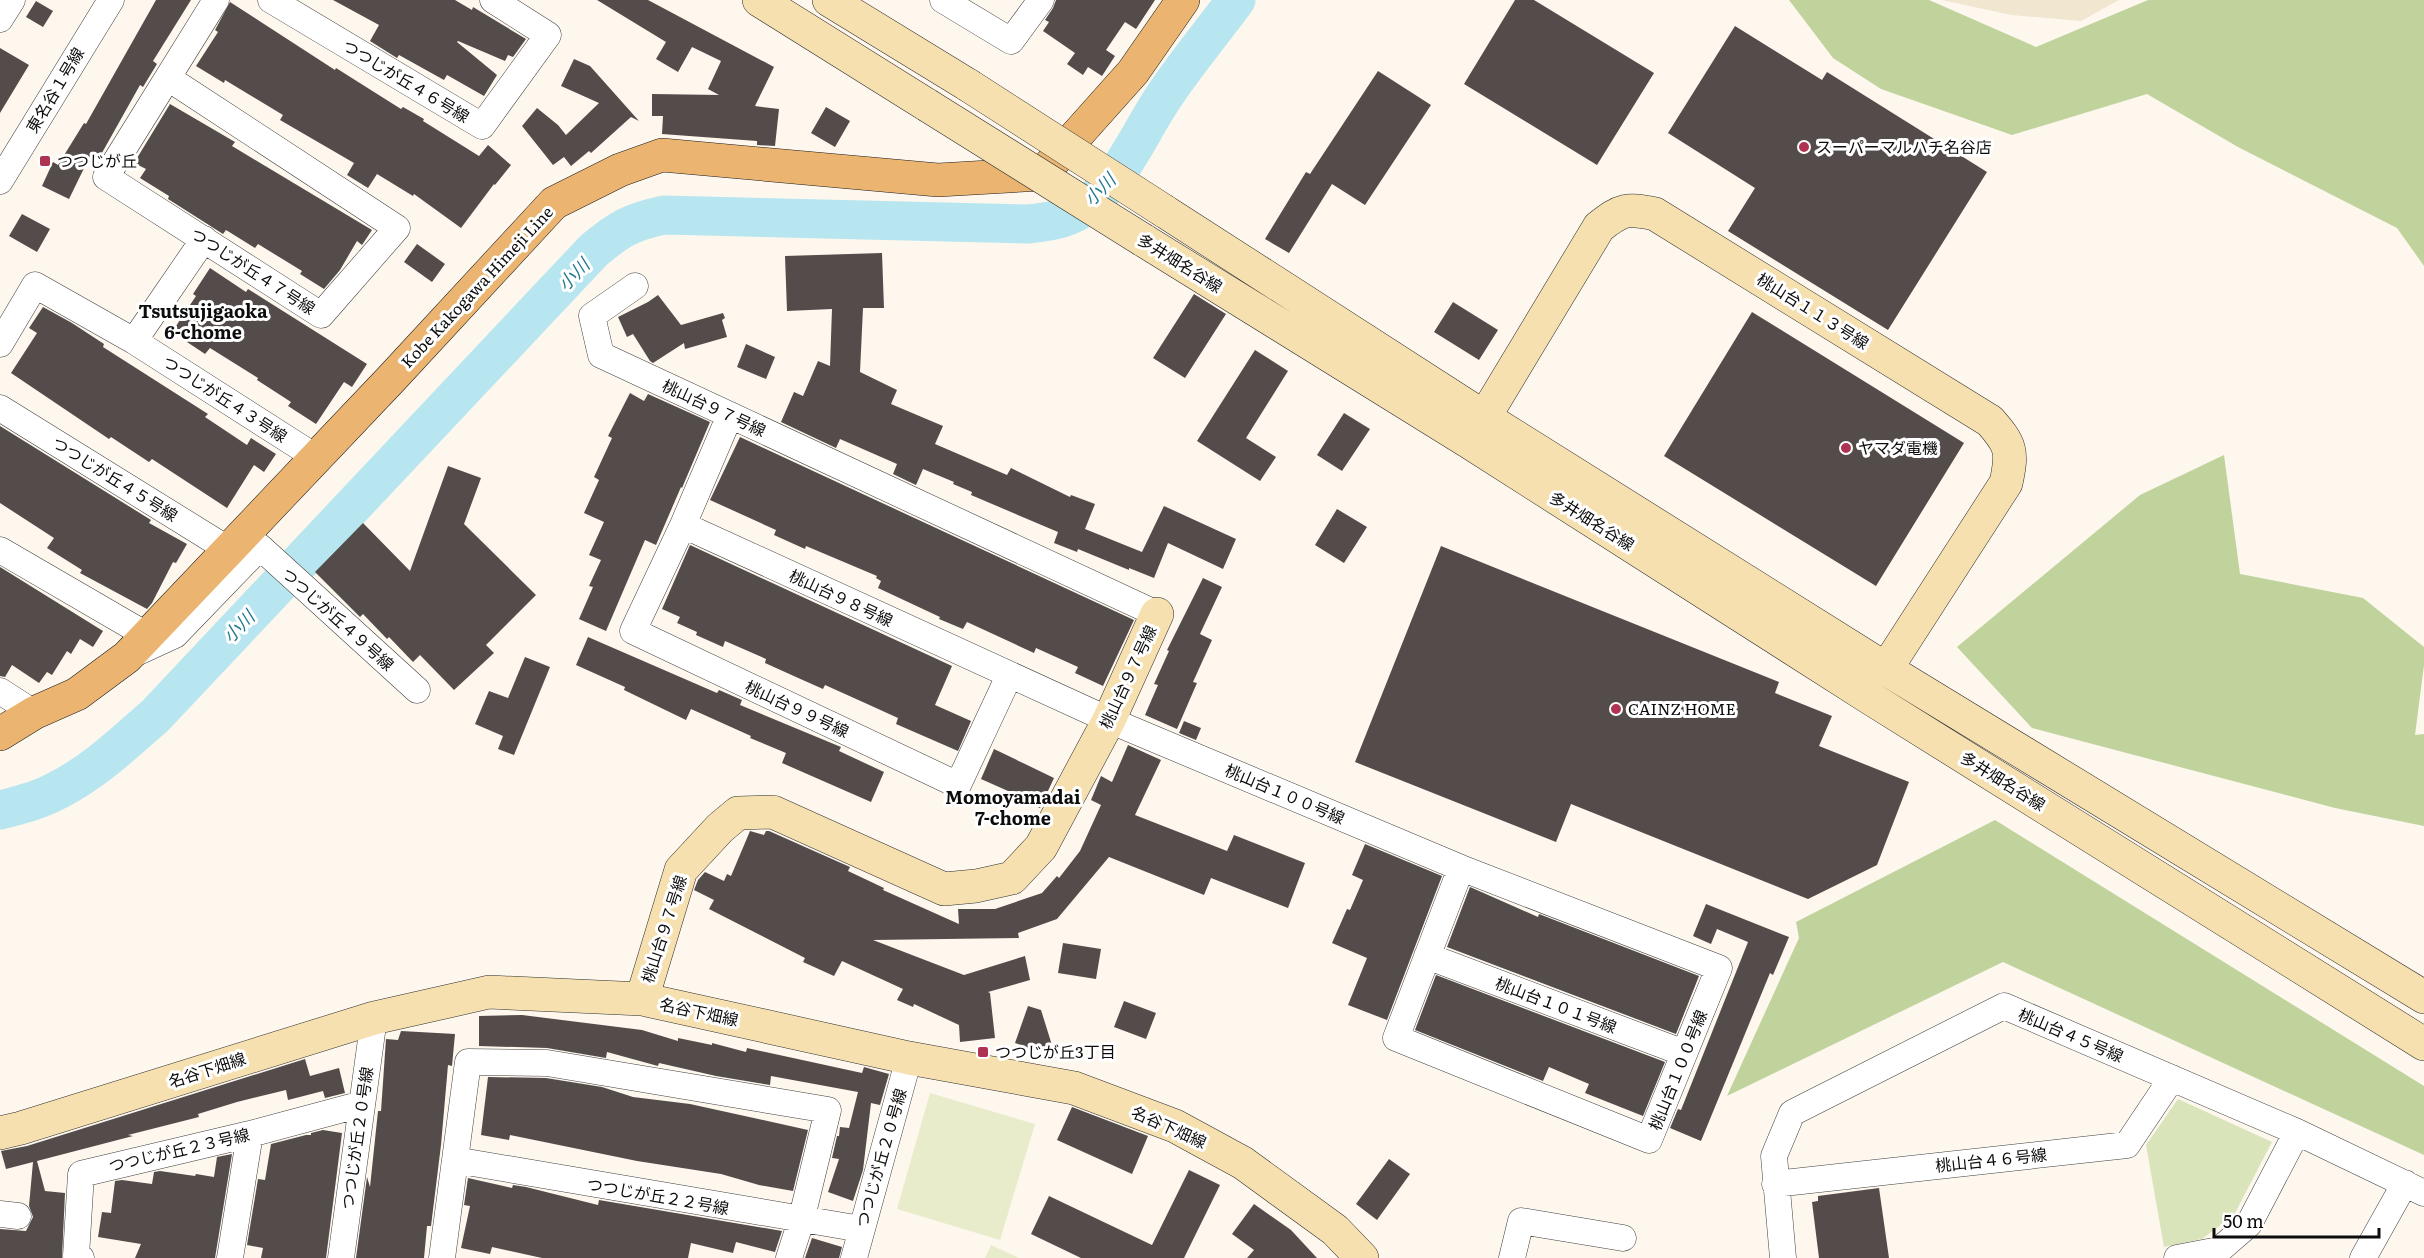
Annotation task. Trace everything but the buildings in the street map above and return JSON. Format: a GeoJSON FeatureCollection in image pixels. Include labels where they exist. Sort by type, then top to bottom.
{"type":"FeatureCollection","features":[{"type":"Feature","properties":{"kind":"main road","name":"Kobe Kakogawa Himeji Line"},"geometry":{"type":"LineString","coordinates":[[0,734],[34,712],[77,694],[137,647],[245,548],[317,458],[554,203],[620,170],[662,155],[938,180],[1042,174],[1132,72],[1183,0]]}},
{"type":"Feature","properties":{"kind":"street"},"geometry":{"type":"LineString","coordinates":[[0,19],[12,0]]}},
{"type":"Feature","properties":{"kind":"street","name":"東名谷１号線"},"geometry":{"type":"LineString","coordinates":[[0,180],[111,0]]}},
{"type":"Feature","properties":{"kind":"street","name":"つつじが丘４７号線"},"geometry":{"type":"LineString","coordinates":[[168,78],[397,228],[321,315],[106,177],[216,0]]}},
{"type":"Feature","properties":{"kind":"street","name":"つつじが丘４６号線"},"geometry":{"type":"LineString","coordinates":[[271,0],[482,126],[548,35],[493,0]]}},
{"type":"Feature","properties":{"kind":"street","name":"多井畑名谷線"},"geometry":{"type":"LineString","coordinates":[[759,0],[1143,240],[1476,430],[1886,669],[2424,996]]}},
{"type":"Feature","properties":{"kind":"street","name":"多井畑名谷線"},"geometry":{"type":"LineString","coordinates":[[829,0],[968,85],[1164,211],[1476,430],[1860,691],[2424,1044]]}},
{"type":"Feature","properties":{"kind":"street"},"geometry":{"type":"LineString","coordinates":[[943,0],[1011,41],[1041,0]]}},
{"type":"Feature","properties":{"kind":"street","name":"桃山台１１３号線"},"geometry":{"type":"LineString","coordinates":[[1476,430],[1599,227],[1614,215],[1631,209],[1655,214],[1990,421],[2006,439],[2011,459],[2006,483],[1886,669]]}},
{"type":"Feature","properties":{"kind":"street"},"geometry":{"type":"LineString","coordinates":[[134,341],[204,239]]}},
{"type":"Feature","properties":{"kind":"street","name":"つつじが丘４３号線"},"geometry":{"type":"LineString","coordinates":[[0,344],[35,285],[134,341],[317,458]]}},
{"type":"Feature","properties":{"kind":"street","name":"桃山台９７号線"},"geometry":{"type":"LineString","coordinates":[[635,286],[592,316],[601,355],[1157,614],[1108,720],[1041,847],[1012,878],[976,886],[944,889],[773,812],[738,813],[720,828],[681,870],[658,939],[642,999]]}},
{"type":"Feature","properties":{"kind":"street","name":"つつじが丘４５号線"},"geometry":{"type":"LineString","coordinates":[[0,408],[245,548]]}},
{"type":"Feature","properties":{"kind":"street"},"geometry":{"type":"LineString","coordinates":[[683,525],[730,415]]}},
{"type":"Feature","properties":{"kind":"street","name":"桃山台９８号線"},"geometry":{"type":"LineString","coordinates":[[683,525],[1108,720]]}},
{"type":"Feature","properties":{"kind":"street","name":"桃山台９９号線"},"geometry":{"type":"LineString","coordinates":[[683,525],[633,632],[958,785],[1009,676]]}},
{"type":"Feature","properties":{"kind":"street","name":"つつじが丘４９号線"},"geometry":{"type":"LineString","coordinates":[[245,548],[342,624],[417,690]]}},
{"type":"Feature","properties":{"kind":"street"},"geometry":{"type":"LineString","coordinates":[[0,550],[137,647]]}},
{"type":"Feature","properties":{"kind":"street"},"geometry":{"type":"LineString","coordinates":[[0,691],[34,712]]}},
{"type":"Feature","properties":{"kind":"street","name":"桃山台１００号線"},"geometry":{"type":"LineString","coordinates":[[1108,720],[1461,868],[1719,968],[1649,1140],[1395,1038],[1461,868]]}},
{"type":"Feature","properties":{"kind":"street","name":"桃山台１０１号線"},"geometry":{"type":"LineString","coordinates":[[1427,956],[1684,1053]]}},
{"type":"Feature","properties":{"kind":"street","name":"名谷下畑線"},"geometry":{"type":"LineString","coordinates":[[0,1133],[374,1018],[489,992],[642,999],[909,1058],[1074,1088],[1175,1126],[1243,1163],[1335,1230],[1362,1258]]}},
{"type":"Feature","properties":{"kind":"street","name":"桃山台４５号線"},"geometry":{"type":"LineString","coordinates":[[1784,1258],[1774,1156],[1792,1113],[2004,1006],[2296,1132],[2414,1188]]}},
{"type":"Feature","properties":{"kind":"street","name":"つつじが丘２０号線"},"geometry":{"type":"LineString","coordinates":[[341,1258],[374,1018]]}},
{"type":"Feature","properties":{"kind":"street","name":"つつじが丘２０号線"},"geometry":{"type":"LineString","coordinates":[[854,1258],[909,1058]]}},
{"type":"Feature","properties":{"kind":"street"},"geometry":{"type":"LineString","coordinates":[[442,1258],[468,1062],[547,1063],[828,1110],[801,1221],[789,1258]]}},
{"type":"Feature","properties":{"kind":"street","name":"桃山台４６号線"},"geometry":{"type":"LineString","coordinates":[[1775,1184],[2127,1145],[2172,1078]]}},
{"type":"Feature","properties":{"kind":"street","name":"つつじが丘２３号線"},"geometry":{"type":"LineString","coordinates":[[81,1258],[76,1256],[81,1173],[250,1134],[362,1104]]}},
{"type":"Feature","properties":{"kind":"street"},"geometry":{"type":"LineString","coordinates":[[2177,1258],[2219,1250],[2249,1224],[2296,1132]]}},
{"type":"Feature","properties":{"kind":"street"},"geometry":{"type":"LineString","coordinates":[[230,1258],[250,1134]]}},
{"type":"Feature","properties":{"kind":"street","name":"つつじが丘２２号線"},"geometry":{"type":"LineString","coordinates":[[455,1160],[801,1221],[861,1229]]}},
{"type":"Feature","properties":{"kind":"street"},"geometry":{"type":"LineString","coordinates":[[2363,1258],[2414,1188]]}},
{"type":"Feature","properties":{"kind":"street"},"geometry":{"type":"LineString","coordinates":[[1512,1258],[1521,1221],[1623,1238]]}},
{"type":"Feature","properties":{"kind":"shaded area"},"geometry":{"type":"Polygon","coordinates":[[[1942,0],[2119,0],[2081,21],[2011,15],[1942,0]]]}},
{"type":"Feature","properties":{"kind":"green space"},"geometry":{"type":"Polygon","coordinates":[[[1789,0],[1929,0],[2036,47],[2148,0],[2424,0],[2424,266],[2397,228],[2238,147],[2147,94],[2012,135],[1881,89],[1833,58],[1789,0]]]}},
{"type":"Feature","properties":{"kind":"green space"},"geometry":{"type":"Polygon","coordinates":[[[2224,455],[2240,574],[2363,598],[2424,647],[2424,665],[2415,735],[2424,734],[2424,826],[2335,808],[2032,728],[1957,647],[2140,495],[2224,455]]]}},
{"type":"Feature","properties":{"kind":"green space"},"geometry":{"type":"Polygon","coordinates":[[[1995,820],[2424,1086],[2424,1155],[2003,962],[1727,1096],[1799,938],[1796,922],[1995,820]]]}},
{"type":"Feature","properties":{"kind":"green space"},"geometry":{"type":"Polygon","coordinates":[[[930,1093],[1035,1124],[1000,1240],[897,1209],[930,1093]]]}},
{"type":"Feature","properties":{"kind":"green space"},"geometry":{"type":"Polygon","coordinates":[[[2178,1099],[2272,1142],[2234,1215],[2202,1239],[2164,1247],[2146,1145],[2178,1099]]]}},
{"type":"Feature","properties":{"kind":"green space"},"geometry":{"type":"Polygon","coordinates":[[[991,1245],[1019,1258],[985,1258],[991,1245]]]}},
{"type":"Feature","properties":{"kind":"waterway","name":"小川"},"geometry":{"type":"LineString","coordinates":[[0,810],[51,794],[71,783],[109,756],[155,716],[594,250],[618,232],[643,220],[664,215],[1028,224],[1068,216],[1080,210],[1107,186],[1129,156],[1167,92],[1236,0]]}},
{"type":"Feature","properties":{"kind":"place","name":"スーパーマルハチ名谷店"},"geometry":{"type":"Point","coordinates":[1804,147]}},
{"type":"Feature","properties":{"kind":"place","name":"つつじが丘"},"geometry":{"type":"Point","coordinates":[45,161]}},
{"type":"Feature","properties":{"kind":"place","name":"ヤマダ電機"},"geometry":{"type":"Point","coordinates":[1846,448]}},
{"type":"Feature","properties":{"kind":"place","name":"CAINZ HOME"},"geometry":{"type":"Point","coordinates":[1616,709]}},
{"type":"Feature","properties":{"kind":"place","name":"つつじが丘3丁目"},"geometry":{"type":"Point","coordinates":[983,1052]}},
{"type":"Feature","properties":{"kind":"district","name":"Tsutsujigaoka 6-chome"},"geometry":{"type":"Point","coordinates":[203,322]}},
{"type":"Feature","properties":{"kind":"district","name":"Momoyamadai 7-chome"},"geometry":{"type":"Point","coordinates":[1013,808]}}]}
